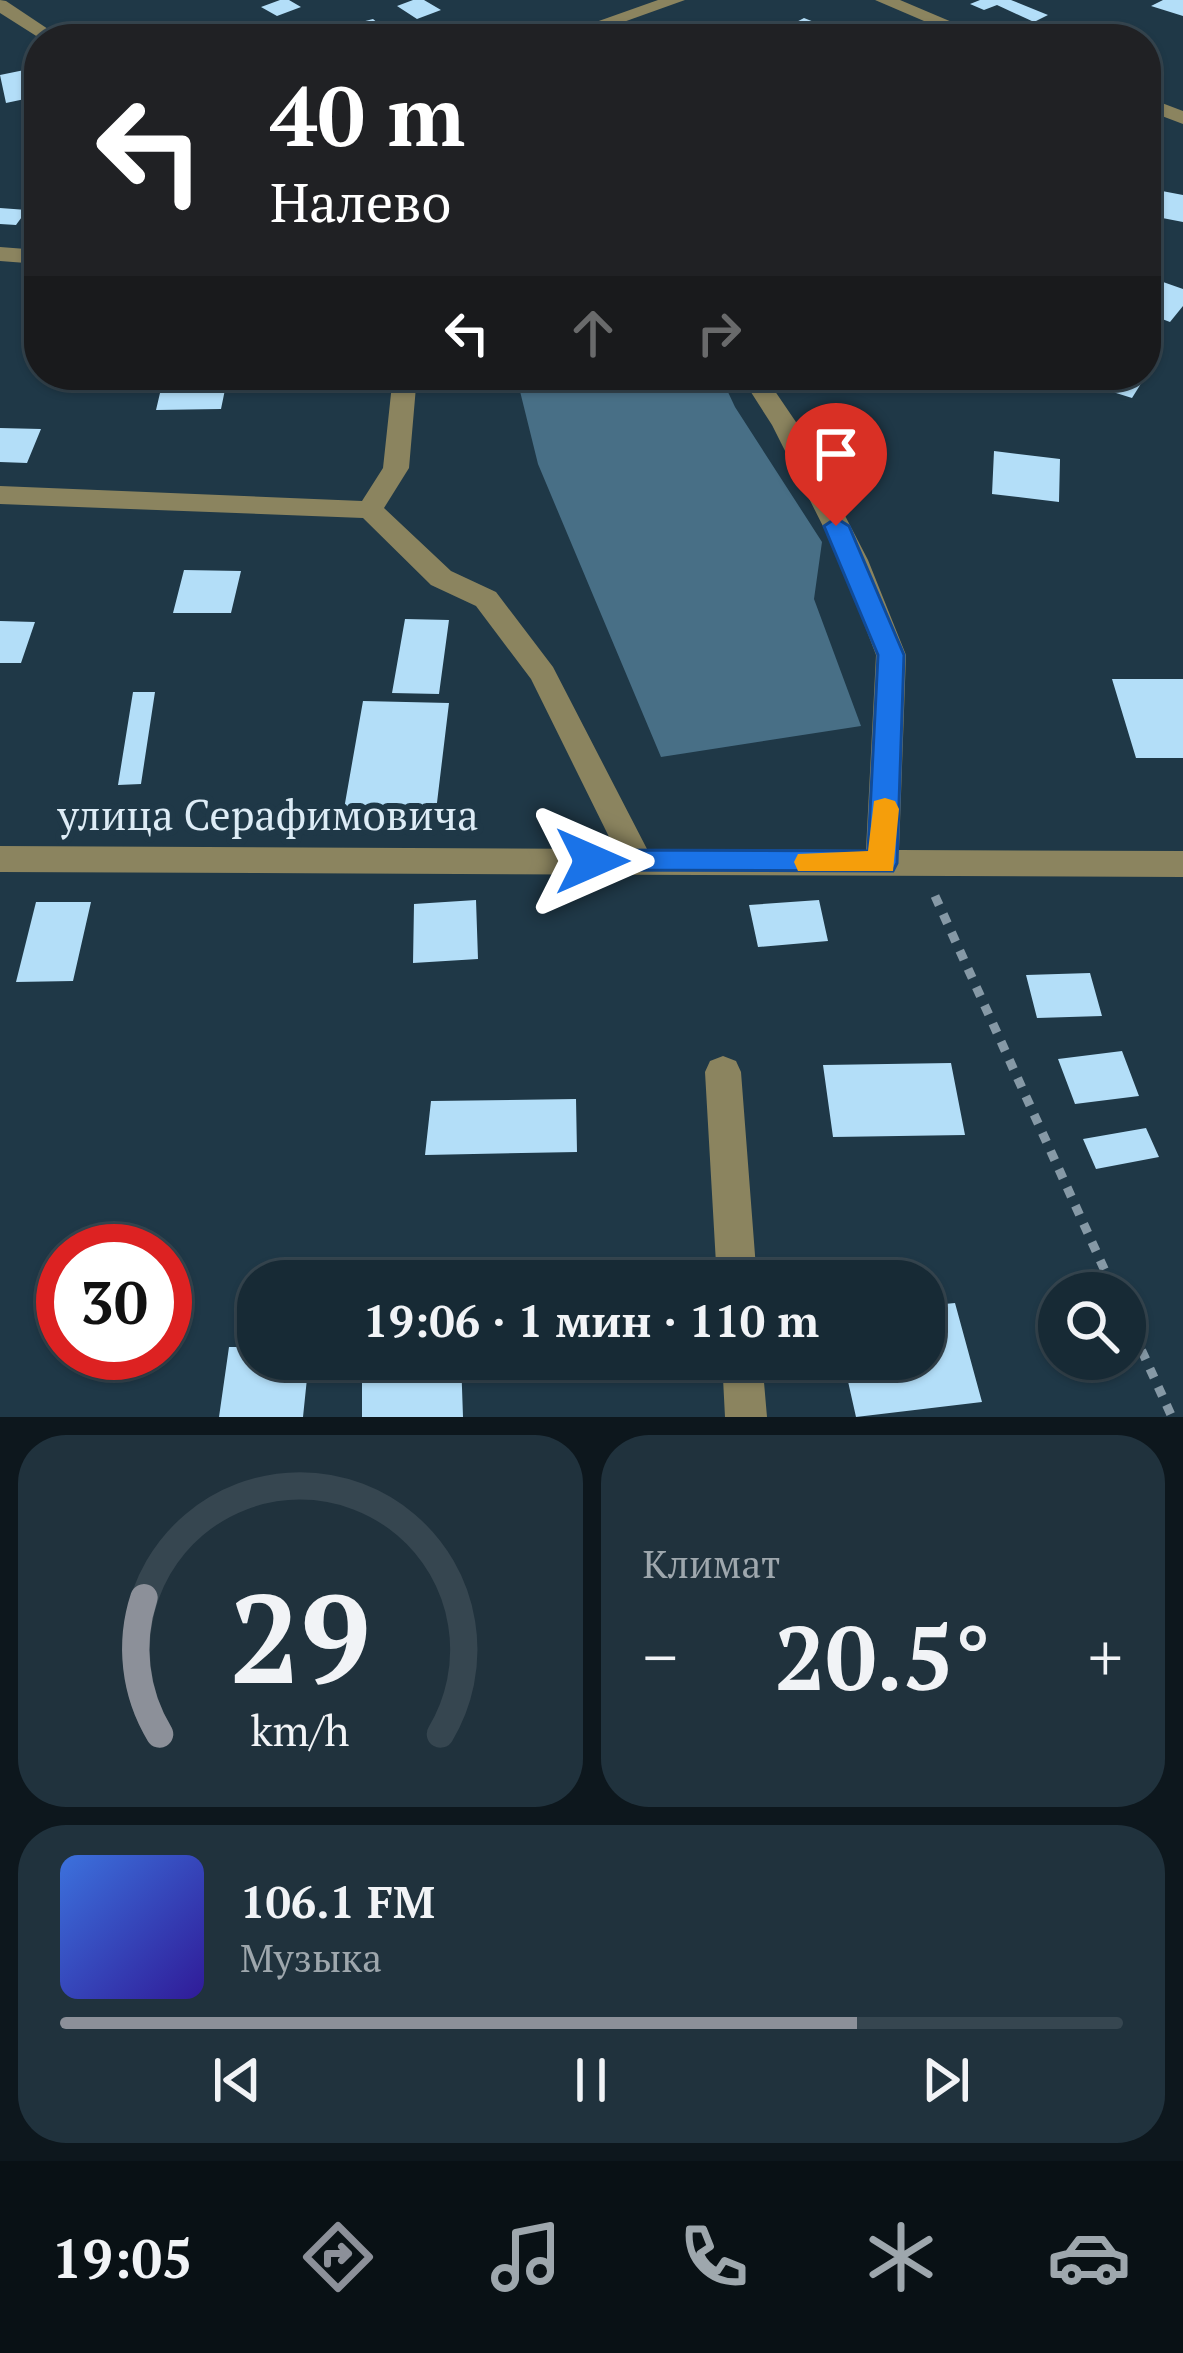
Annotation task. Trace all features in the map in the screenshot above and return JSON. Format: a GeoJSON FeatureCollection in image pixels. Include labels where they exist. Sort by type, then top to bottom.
{"type":"FeatureCollection","features":[{"type":"Feature","properties":{"kind":"street"},"geometry":{"type":"LineString","coordinates":[[0,5],[19,0]]}},
{"type":"Feature","properties":{"kind":"street"},"geometry":{"type":"LineString","coordinates":[[602,24],[676,0]]}},
{"type":"Feature","properties":{"kind":"street"},"geometry":{"type":"LineString","coordinates":[[884,0],[945,24]]}},
{"type":"Feature","properties":{"kind":"street"},"geometry":{"type":"LineString","coordinates":[[0,5],[30,24]]}},
{"type":"Feature","properties":{"kind":"street"},"geometry":{"type":"LineString","coordinates":[[370,511],[395,468],[403,390]]}},
{"type":"Feature","properties":{"kind":"street"},"geometry":{"type":"LineString","coordinates":[[762,390],[785,425],[854,560],[891,655],[882,863]]}},
{"type":"Feature","properties":{"kind":"street"},"geometry":{"type":"LineString","coordinates":[[0,494],[370,511],[441,578],[486,599],[501,618],[543,674],[638,862]]}},
{"type":"Feature","properties":{"kind":"street","name":"улица Серафимовича"},"geometry":{"type":"LineString","coordinates":[[0,859],[1183,864]]}},
{"type":"Feature","properties":{"kind":"street"},"geometry":{"type":"LineString","coordinates":[[723,1072],[736,1260]]}},
{"type":"Feature","properties":{"kind":"street"},"geometry":{"type":"LineString","coordinates":[[743,1380],[746,1417]]}},
{"type":"Feature","properties":{"kind":"path"},"geometry":{"type":"LineString","coordinates":[[920,863],[1105,1272]]}},
{"type":"Feature","properties":{"kind":"path"},"geometry":{"type":"LineString","coordinates":[[1146,1360],[1172,1417]]}},
{"type":"Feature","properties":{"kind":"water"},"geometry":{"type":"Polygon","coordinates":[[[520,390],[727,390],[822,542],[814,599],[861,726],[661,757],[538,464],[520,390]]]}},
{"type":"Feature","properties":{"kind":"building"},"geometry":{"type":"Polygon","coordinates":[[[280,0],[301,7],[277,16],[261,7],[280,0]]]}},
{"type":"Feature","properties":{"kind":"building"},"geometry":{"type":"Polygon","coordinates":[[[424,0],[441,10],[417,19],[397,6],[424,0]]]}},
{"type":"Feature","properties":{"kind":"building"},"geometry":{"type":"Polygon","coordinates":[[[1011,0],[1048,15],[1034,22],[997,5],[984,10],[970,4],[1011,0]]]}},
{"type":"Feature","properties":{"kind":"building"},"geometry":{"type":"Polygon","coordinates":[[[1163,0],[1183,0],[1183,16],[1151,6],[1163,0]]]}},
{"type":"Feature","properties":{"kind":"building"},"geometry":{"type":"Polygon","coordinates":[[[24,70],[24,99],[6,103],[0,75],[24,70]]]}},
{"type":"Feature","properties":{"kind":"building"},"geometry":{"type":"Polygon","coordinates":[[[1161,194],[1183,195],[1183,222],[1161,218],[1161,194]]]}},
{"type":"Feature","properties":{"kind":"building"},"geometry":{"type":"Polygon","coordinates":[[[0,208],[24,210],[16,225],[0,224],[0,208]]]}},
{"type":"Feature","properties":{"kind":"building"},"geometry":{"type":"Polygon","coordinates":[[[1161,281],[1183,289],[1183,306],[1170,322],[1161,319],[1161,281]]]}},
{"type":"Feature","properties":{"kind":"building"},"geometry":{"type":"Polygon","coordinates":[[[161,390],[225,390],[221,409],[156,410],[161,390]]]}},
{"type":"Feature","properties":{"kind":"building"},"geometry":{"type":"Polygon","coordinates":[[[1107,390],[1137,390],[1132,398],[1107,390]]]}},
{"type":"Feature","properties":{"kind":"building"},"geometry":{"type":"Polygon","coordinates":[[[0,428],[41,429],[27,463],[0,462],[0,428]]]}},
{"type":"Feature","properties":{"kind":"building"},"geometry":{"type":"Polygon","coordinates":[[[994,451],[1060,459],[1059,502],[992,494],[994,451]]]}},
{"type":"Feature","properties":{"kind":"building"},"geometry":{"type":"Polygon","coordinates":[[[184,570],[241,571],[231,613],[173,613],[184,570]]]}},
{"type":"Feature","properties":{"kind":"building"},"geometry":{"type":"Polygon","coordinates":[[[405,619],[449,620],[439,694],[392,693],[405,619]]]}},
{"type":"Feature","properties":{"kind":"building"},"geometry":{"type":"Polygon","coordinates":[[[0,621],[35,622],[21,663],[0,663],[0,621]]]}},
{"type":"Feature","properties":{"kind":"building"},"geometry":{"type":"Polygon","coordinates":[[[1112,679],[1183,679],[1183,758],[1136,758],[1112,679]]]}},
{"type":"Feature","properties":{"kind":"building"},"geometry":{"type":"Polygon","coordinates":[[[133,692],[155,692],[141,784],[118,785],[133,692]]]}},
{"type":"Feature","properties":{"kind":"building"},"geometry":{"type":"Polygon","coordinates":[[[363,701],[449,703],[436,811],[344,809],[363,701]]]}},
{"type":"Feature","properties":{"kind":"building"},"geometry":{"type":"Polygon","coordinates":[[[476,900],[478,959],[413,963],[414,904],[476,900]]]}},
{"type":"Feature","properties":{"kind":"building"},"geometry":{"type":"Polygon","coordinates":[[[819,900],[828,941],[758,947],[749,905],[819,900]]]}},
{"type":"Feature","properties":{"kind":"building"},"geometry":{"type":"Polygon","coordinates":[[[36,902],[91,902],[73,981],[16,982],[36,902]]]}},
{"type":"Feature","properties":{"kind":"building"},"geometry":{"type":"Polygon","coordinates":[[[1090,973],[1102,1016],[1037,1018],[1026,975],[1090,973]]]}},
{"type":"Feature","properties":{"kind":"building"},"geometry":{"type":"Polygon","coordinates":[[[1122,1051],[1139,1096],[1075,1104],[1058,1059],[1122,1051]]]}},
{"type":"Feature","properties":{"kind":"building"},"geometry":{"type":"Polygon","coordinates":[[[951,1063],[965,1135],[833,1137],[823,1065],[951,1063]]]}},
{"type":"Feature","properties":{"kind":"building"},"geometry":{"type":"Polygon","coordinates":[[[576,1099],[577,1152],[425,1155],[431,1101],[576,1099]]]}},
{"type":"Feature","properties":{"kind":"building"},"geometry":{"type":"Polygon","coordinates":[[[1146,1128],[1159,1157],[1096,1169],[1083,1139],[1146,1128]]]}},
{"type":"Feature","properties":{"kind":"building"},"geometry":{"type":"Polygon","coordinates":[[[955,1303],[982,1402],[856,1417],[848,1380],[945,1380],[945,1304],[955,1303]]]}},
{"type":"Feature","properties":{"kind":"building"},"geometry":{"type":"Polygon","coordinates":[[[229,1347],[237,1347],[237,1380],[307,1380],[303,1417],[219,1417],[229,1347]]]}},
{"type":"Feature","properties":{"kind":"building"},"geometry":{"type":"Polygon","coordinates":[[[362,1380],[462,1380],[463,1417],[362,1417],[362,1380]]]}},
{"type":"Feature","properties":{"kind":"slow traffic"},"geometry":{"type":"LineString","coordinates":[[809,862],[882,863],[885,809]]}},
{"type":"Feature","properties":{"kind":"route"},"geometry":{"type":"LineString","coordinates":[[592,861],[882,863],[891,655],[836,526]]}}]}
